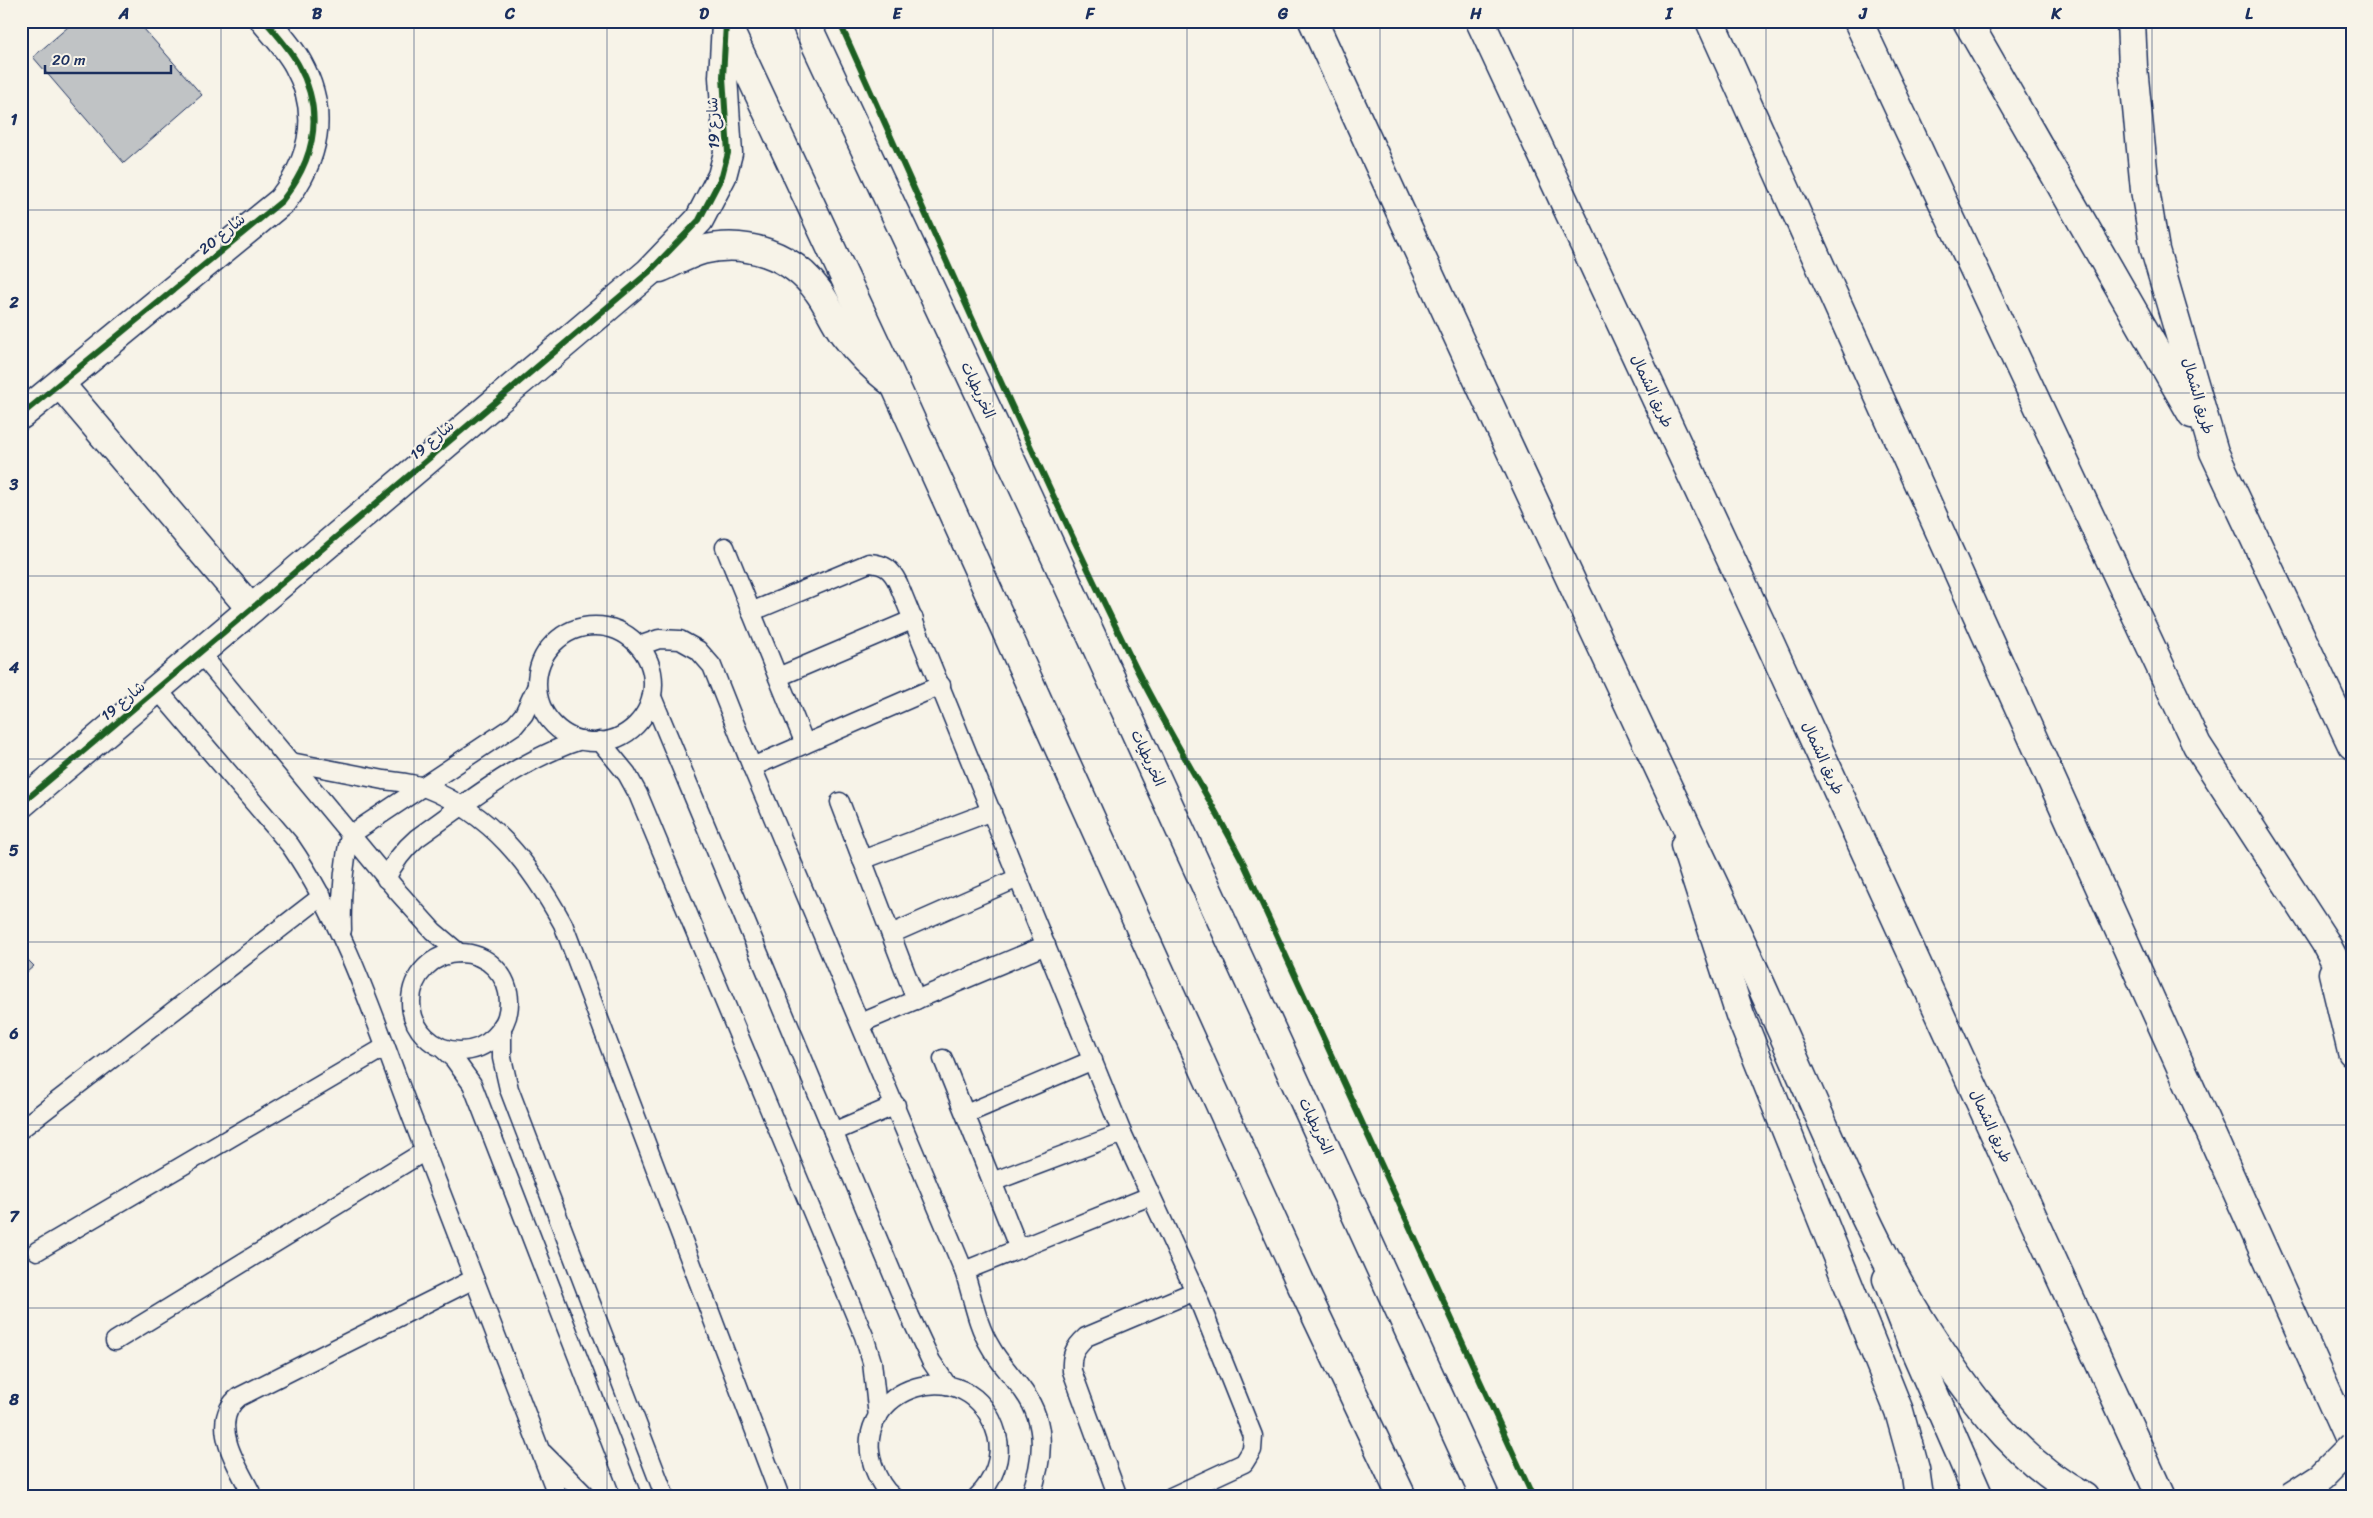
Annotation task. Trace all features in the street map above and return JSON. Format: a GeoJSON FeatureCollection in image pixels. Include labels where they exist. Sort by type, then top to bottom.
{"type":"FeatureCollection","features":[{"type":"Feature","properties":{"kind":"main road","name":"شارع 20"},"geometry":{"type":"LineString","coordinates":[[21,415],[282,201],[296,184],[306,165],[312,145],[314,123],[312,102],[307,82],[298,63],[265,21]]}},
{"type":"Feature","properties":{"kind":"main road","name":"الخريطيات"},"geometry":{"type":"LineString","coordinates":[[804,21],[1028,497],[1485,1497]]}},
{"type":"Feature","properties":{"kind":"main road"},"geometry":{"type":"LineString","coordinates":[[1313,21],[1665,783],[1771,1006],[1862,1214],[1914,1348],[1979,1497]]}},
{"type":"Feature","properties":{"kind":"main road","name":"طريق الشمال"},"geometry":{"type":"LineString","coordinates":[[1480,21],[1772,648],[2161,1497]]}},
{"type":"Feature","properties":{"kind":"main road"},"geometry":{"type":"LineString","coordinates":[[1710,21],[2352,1446],[2321,1477],[2290,1497]]}},
{"type":"Feature","properties":{"kind":"main road"},"geometry":{"type":"LineString","coordinates":[[1858,21],[2197,745],[2326,942],[2352,993]]}},
{"type":"Feature","properties":{"kind":"main road"},"geometry":{"type":"LineString","coordinates":[[1966,21],[2214,452]]}},
{"type":"Feature","properties":{"kind":"main road","name":"طريق الشمال"},"geometry":{"type":"LineString","coordinates":[[2131,21],[2144,181],[2155,250],[2214,452],[2352,745]]}},
{"type":"Feature","properties":{"kind":"main road"},"geometry":{"type":"LineString","coordinates":[[726,23],[895,385],[1302,1286],[1402,1497]]}},
{"type":"Feature","properties":{"kind":"main road","name":"شارع 19"},"geometry":{"type":"LineString","coordinates":[[21,804],[649,272],[698,220],[712,199],[722,176],[728,153],[723,77],[726,23]]}},
{"type":"Feature","properties":{"kind":"main road","name":"شارع 19"},"geometry":{"type":"LineString","coordinates":[[649,272],[702,250],[724,247],[746,248],[768,253],[787,262],[805,276],[819,292],[843,333],[858,352],[895,385]]}},
{"type":"Feature","properties":{"kind":"main road"},"geometry":{"type":"LineString","coordinates":[[60,384],[251,609]]}},
{"type":"Feature","properties":{"kind":"main road"},"geometry":{"type":"LineString","coordinates":[[1665,783],[1740,1014],[1894,1397],[1911,1452],[1919,1497]]}},
{"type":"Feature","properties":{"kind":"main road"},"geometry":{"type":"LineString","coordinates":[[2326,942],[2352,1052]]}},
{"type":"Feature","properties":{"kind":"main road"},"geometry":{"type":"LineString","coordinates":[[1862,1214],[1919,1317],[1970,1393],[2036,1464],[2053,1478],[2084,1497]]}},
{"type":"Feature","properties":{"kind":"lane"},"geometry":{"type":"LineString","coordinates":[[724,547],[804,744]]}},
{"type":"Feature","properties":{"kind":"lane"},"geometry":{"type":"LineString","coordinates":[[751,612],[869,563],[882,564],[892,571],[914,619],[1122,1133],[1195,1291],[1253,1436],[1252,1450],[1244,1463],[1232,1471],[1171,1497]]}},
{"type":"Feature","properties":{"kind":"lane"},"geometry":{"type":"LineString","coordinates":[[778,677],[914,619]]}},
{"type":"Feature","properties":{"kind":"lane"},"geometry":{"type":"LineString","coordinates":[[343,940],[341,896],[344,858],[350,835],[514,725],[524,714],[536,688],[538,670],[544,654],[556,640],[572,630],[590,626],[608,627],[625,634],[639,646],[648,661],[653,679],[652,697],[645,714],[633,728],[617,737],[600,742],[581,740],[565,733],[551,721],[540,706],[536,688]]}},
{"type":"Feature","properties":{"kind":"lane"},"geometry":{"type":"LineString","coordinates":[[639,646],[659,639],[680,640],[698,650],[712,666],[752,767],[896,1105],[964,1271],[979,1325],[990,1348],[1025,1393],[1038,1418],[1042,1446],[1034,1495]]}},
{"type":"Feature","properties":{"kind":"lane"},"geometry":{"type":"LineString","coordinates":[[200,653],[386,879],[433,932],[459,953]]}},
{"type":"Feature","properties":{"kind":"lane"},"geometry":{"type":"LineString","coordinates":[[752,767],[941,685]]}},
{"type":"Feature","properties":{"kind":"lane"},"geometry":{"type":"LineString","coordinates":[[157,689],[290,845],[322,896],[343,940],[558,1497]]}},
{"type":"Feature","properties":{"kind":"lane"},"geometry":{"type":"LineString","coordinates":[[652,697],[910,1316],[931,1361],[947,1385]]}},
{"type":"Feature","properties":{"kind":"lane"},"geometry":{"type":"LineString","coordinates":[[386,879],[393,864],[404,849],[462,806],[538,758],[581,740]]}},
{"type":"Feature","properties":{"kind":"lane"},"geometry":{"type":"LineString","coordinates":[[600,742],[628,774],[638,794],[864,1336],[872,1362],[878,1417]]}},
{"type":"Feature","properties":{"kind":"lane"},"geometry":{"type":"LineString","coordinates":[[290,762],[424,787],[462,806],[494,830],[522,857],[544,890],[563,924],[780,1497]]}},
{"type":"Feature","properties":{"kind":"lane"},"geometry":{"type":"LineString","coordinates":[[840,802],[916,1000]]}},
{"type":"Feature","properties":{"kind":"lane"},"geometry":{"type":"LineString","coordinates":[[862,860],[992,811]]}},
{"type":"Feature","properties":{"kind":"lane"},"geometry":{"type":"LineString","coordinates":[[891,934],[1018,878]]}},
{"type":"Feature","properties":{"kind":"lane"},"geometry":{"type":"LineString","coordinates":[[21,1129],[322,896]]}},
{"type":"Feature","properties":{"kind":"lane"},"geometry":{"type":"LineString","coordinates":[[861,1023],[1046,945]]}},
{"type":"Feature","properties":{"kind":"lane"},"geometry":{"type":"LineString","coordinates":[[443,1049],[459,1052],[476,1048],[491,1040],[502,1026],[508,1010],[508,994],[502,978],[491,965],[476,956],[459,953],[442,957],[428,965],[417,978],[411,994],[411,1011],[417,1027],[428,1040],[454,1058],[472,1084],[632,1497]]}},
{"type":"Feature","properties":{"kind":"lane"},"geometry":{"type":"LineString","coordinates":[[502,1026],[502,1058],[509,1089],[665,1497]]}},
{"type":"Feature","properties":{"kind":"lane"},"geometry":{"type":"LineString","coordinates":[[37,1251],[385,1047]]}},
{"type":"Feature","properties":{"kind":"lane"},"geometry":{"type":"LineString","coordinates":[[944,1058],[1019,1248]]}},
{"type":"Feature","properties":{"kind":"lane"},"geometry":{"type":"LineString","coordinates":[[966,1114],[1093,1060]]}},
{"type":"Feature","properties":{"kind":"lane"},"geometry":{"type":"LineString","coordinates":[[833,1132],[896,1105]]}},
{"type":"Feature","properties":{"kind":"lane"},"geometry":{"type":"LineString","coordinates":[[992,1182],[1122,1133]]}},
{"type":"Feature","properties":{"kind":"lane"},"geometry":{"type":"LineString","coordinates":[[115,1341],[425,1152]]}},
{"type":"Feature","properties":{"kind":"lane"},"geometry":{"type":"LineString","coordinates":[[964,1271],[1150,1196]]}},
{"type":"Feature","properties":{"kind":"lane"},"geometry":{"type":"LineString","coordinates":[[253,1497],[227,1442],[224,1425],[228,1409],[238,1397],[474,1278]]}},
{"type":"Feature","properties":{"kind":"lane"},"geometry":{"type":"LineString","coordinates":[[1118,1497],[1072,1371],[1071,1358],[1076,1346],[1086,1337],[1195,1291]]}},
{"type":"Feature","properties":{"kind":"lane"},"geometry":{"type":"LineString","coordinates":[[893,1497],[876,1476],[870,1457],[870,1436],[878,1417],[890,1401],[907,1390],[927,1384],[947,1385],[966,1392],[982,1404],[993,1421],[999,1441],[996,1467],[991,1480],[978,1496]]}},
{"type":"Feature","properties":{"kind":"lane"},"geometry":{"type":"LineString","coordinates":[[539,1449],[587,1497]]}},
{"type":"Feature","properties":{"kind":"building"},"geometry":{"type":"Polygon","coordinates":[[[75,21],[137,21],[202,95],[124,163],[33,57],[75,21]]]}},
{"type":"Feature","properties":{"kind":"building"},"geometry":{"type":"Polygon","coordinates":[[[21,953],[34,966],[21,977],[21,953]]]}},
{"type":"Feature","properties":{"kind":"cycle path"},"geometry":{"type":"LineString","coordinates":[[21,415],[282,201],[293,185],[309,152],[314,118],[312,100],[295,58],[265,21]]}},
{"type":"Feature","properties":{"kind":"cycle path"},"geometry":{"type":"LineString","coordinates":[[839,21],[1055,500],[1144,684],[1244,864],[1533,1497]]}},
{"type":"Feature","properties":{"kind":"cycle path"},"geometry":{"type":"LineString","coordinates":[[21,804],[649,272],[699,220],[722,176],[728,153],[723,77],[726,24]]}}]}
